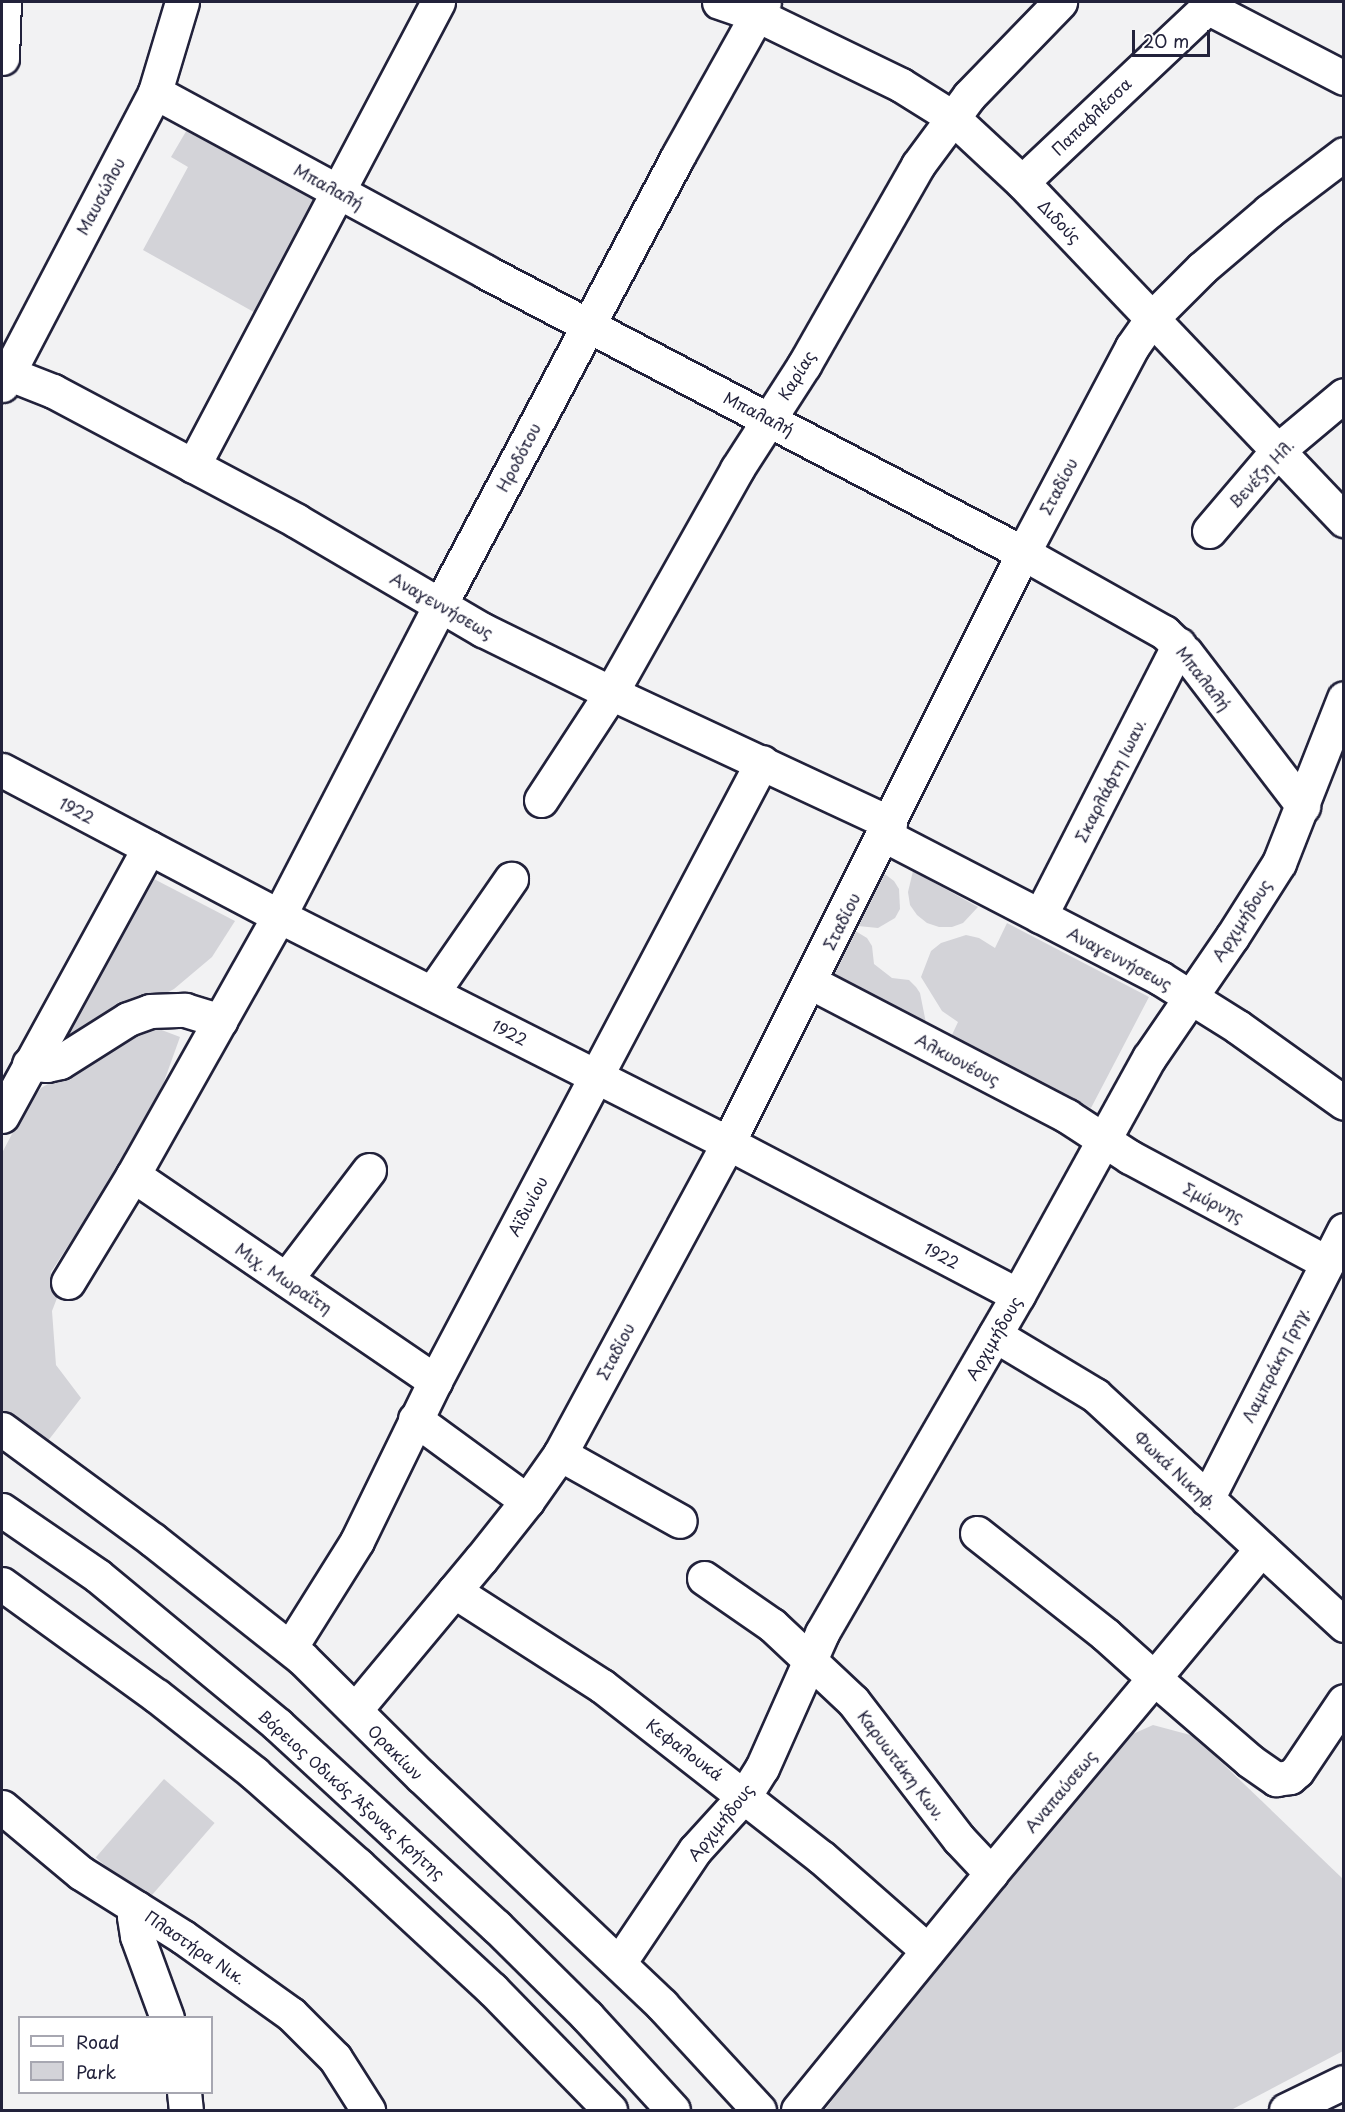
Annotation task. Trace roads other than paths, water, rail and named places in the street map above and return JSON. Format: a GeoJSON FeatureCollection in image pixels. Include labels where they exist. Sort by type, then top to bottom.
{"type":"FeatureCollection","features":[{"type":"Feature","properties":{"kind":"main road"},"geometry":{"type":"LineString","coordinates":[[2,58],[4,2]]}},
{"type":"Feature","properties":{"kind":"main road","name":"Μαυσώλου"},"geometry":{"type":"LineString","coordinates":[[4,376],[155,92],[182,2]]}},
{"type":"Feature","properties":{"kind":"main road"},"geometry":{"type":"LineString","coordinates":[[193,466],[438,2]]}},
{"type":"Feature","properties":{"kind":"main road","name":"Διδούς"},"geometry":{"type":"LineString","coordinates":[[719,2],[760,8],[900,85],[951,117],[1022,182],[1344,520]]}},
{"type":"Feature","properties":{"kind":"main road","name":"Καρίας"},"geometry":{"type":"LineString","coordinates":[[542,800],[611,693],[737,469],[804,365],[918,165],[951,117],[988,75],[1060,2]]}},
{"type":"Feature","properties":{"kind":"main road"},"geometry":{"type":"LineString","coordinates":[[1210,4],[1344,78]]}},
{"type":"Feature","properties":{"kind":"main road","name":"Παπαφλέσσα"},"geometry":{"type":"LineString","coordinates":[[1022,182],[1210,4]]}},
{"type":"Feature","properties":{"kind":"main road","name":"Ηροδότου"},"geometry":{"type":"LineString","coordinates":[[68,1282],[133,1174],[279,916],[440,605],[760,8]]}},
{"type":"Feature","properties":{"kind":"main road","name":"Μπαλαλή"},"geometry":{"type":"LineString","coordinates":[[155,92],[338,192],[1023,553],[1164,632],[1179,644],[1303,806]]}},
{"type":"Feature","properties":{"kind":"main road","name":"Σταδίου"},"geometry":{"type":"LineString","coordinates":[[355,1710],[528,1501],[560,1454],[728,1143],[1023,553],[1123,363],[1153,317],[1224,248],[1340,166]]}},
{"type":"Feature","properties":{"kind":"main road","name":"Αναγεννήσεως"},"geometry":{"type":"LineString","coordinates":[[4,376],[53,392],[340,544],[483,630],[611,693],[762,762],[887,829],[1040,916],[1190,995],[1344,1103]]}},
{"type":"Feature","properties":{"kind":"main road","name":"Βενέζη Ηλ."},"geometry":{"type":"LineString","coordinates":[[1209,531],[1277,450],[1344,395]]}},
{"type":"Feature","properties":{"kind":"main road","name":"Σκαρλάφτη Ιωαν."},"geometry":{"type":"LineString","coordinates":[[1040,916],[1179,644]]}},
{"type":"Feature","properties":{"kind":"main road","name":"Αρχιμήδους"},"geometry":{"type":"LineString","coordinates":[[618,1963],[695,1850],[745,1795],[773,1746],[809,1660],[1018,1295],[1149,1058],[1190,995],[1232,937],[1279,863],[1344,698]]}},
{"type":"Feature","properties":{"kind":"main road","name":"Αϊδινίου"},"geometry":{"type":"LineString","coordinates":[[290,1648],[357,1541],[415,1419],[762,762]]}},
{"type":"Feature","properties":{"kind":"main road","name":"1922"},"geometry":{"type":"LineString","coordinates":[[2,770],[279,916],[728,1143],[1018,1295]]}},
{"type":"Feature","properties":{"kind":"main road"},"geometry":{"type":"LineString","coordinates":[[2,1116],[149,848]]}},
{"type":"Feature","properties":{"kind":"main road"},"geometry":{"type":"LineString","coordinates":[[432,993],[511,879]]}},
{"type":"Feature","properties":{"kind":"main road","name":"Αλκυονέους"},"geometry":{"type":"LineString","coordinates":[[810,982],[1067,1116],[1103,1140]]}},
{"type":"Feature","properties":{"kind":"main road"},"geometry":{"type":"LineString","coordinates":[[30,1064],[47,1065],[60,1062],[128,1019],[150,1011],[185,1010],[220,1021]]}},
{"type":"Feature","properties":{"kind":"main road","name":"Σμύρνης"},"geometry":{"type":"LineString","coordinates":[[1103,1140],[1326,1262]]}},
{"type":"Feature","properties":{"kind":"main road"},"geometry":{"type":"LineString","coordinates":[[286,1280],[369,1170]]}},
{"type":"Feature","properties":{"kind":"main road","name":"Μιχ. Μωραΐτη"},"geometry":{"type":"LineString","coordinates":[[133,1174],[435,1381]]}},
{"type":"Feature","properties":{"kind":"main road","name":"Λαμπράκη Γρηγ."},"geometry":{"type":"LineString","coordinates":[[1207,1499],[1344,1230]]}},
{"type":"Feature","properties":{"kind":"main road","name":"Φωκά Νικηφ."},"geometry":{"type":"LineString","coordinates":[[995,1335],[1084,1386],[1344,1624]]}},
{"type":"Feature","properties":{"kind":"main road"},"geometry":{"type":"LineString","coordinates":[[415,1419],[528,1501]]}},
{"type":"Feature","properties":{"kind":"main road","name":"Ορακίων"},"geometry":{"type":"LineString","coordinates":[[2,1429],[153,1540],[290,1648],[448,1803],[662,2005],[759,2110]]}},
{"type":"Feature","properties":{"kind":"main road"},"geometry":{"type":"LineString","coordinates":[[560,1454],[680,1521]]}},
{"type":"Feature","properties":{"kind":"main road","name":"Βόρειος Οδικός Άξονας Κρήτης"},"geometry":{"type":"LineString","coordinates":[[2,1510],[98,1576],[278,1725],[496,1926],[587,2016],[673,2110]]}},
{"type":"Feature","properties":{"kind":"main road"},"geometry":{"type":"LineString","coordinates":[[976,1533],[1106,1635],[1250,1761],[1276,1779],[1290,1777],[1297,1771],[1344,1701]]}},
{"type":"Feature","properties":{"kind":"main road","name":"Αναπαύσεως"},"geometry":{"type":"LineString","coordinates":[[798,2110],[990,1873],[1261,1549]]}},
{"type":"Feature","properties":{"kind":"main road","name":"Καρυωτάκη Κων."},"geometry":{"type":"LineString","coordinates":[[704,1578],[772,1625],[867,1718],[958,1839],[990,1873]]}},
{"type":"Feature","properties":{"kind":"main road"},"geometry":{"type":"LineString","coordinates":[[2,1584],[157,1696],[247,1767],[358,1865],[492,1989],[610,2110]]}},
{"type":"Feature","properties":{"kind":"main road","name":"Κεφαλουκά"},"geometry":{"type":"LineString","coordinates":[[454,1591],[593,1680],[745,1795],[821,1857],[928,1951]]}},
{"type":"Feature","properties":{"kind":"main road","name":"Πλαστήρα Νικ."},"geometry":{"type":"LineString","coordinates":[[2,1807],[63,1860],[210,1955],[304,2026],[335,2058],[368,2110]]}},
{"type":"Feature","properties":{"kind":"main road"},"geometry":{"type":"LineString","coordinates":[[137,1908],[134,1917],[137,1936],[166,2016]]}},
{"type":"Feature","properties":{"kind":"main road"},"geometry":{"type":"LineString","coordinates":[[1286,2110],[1344,2082]]}},
{"type":"Feature","properties":{"kind":"main road"},"geometry":{"type":"LineString","coordinates":[[184,2094],[186,2110]]}}]}
